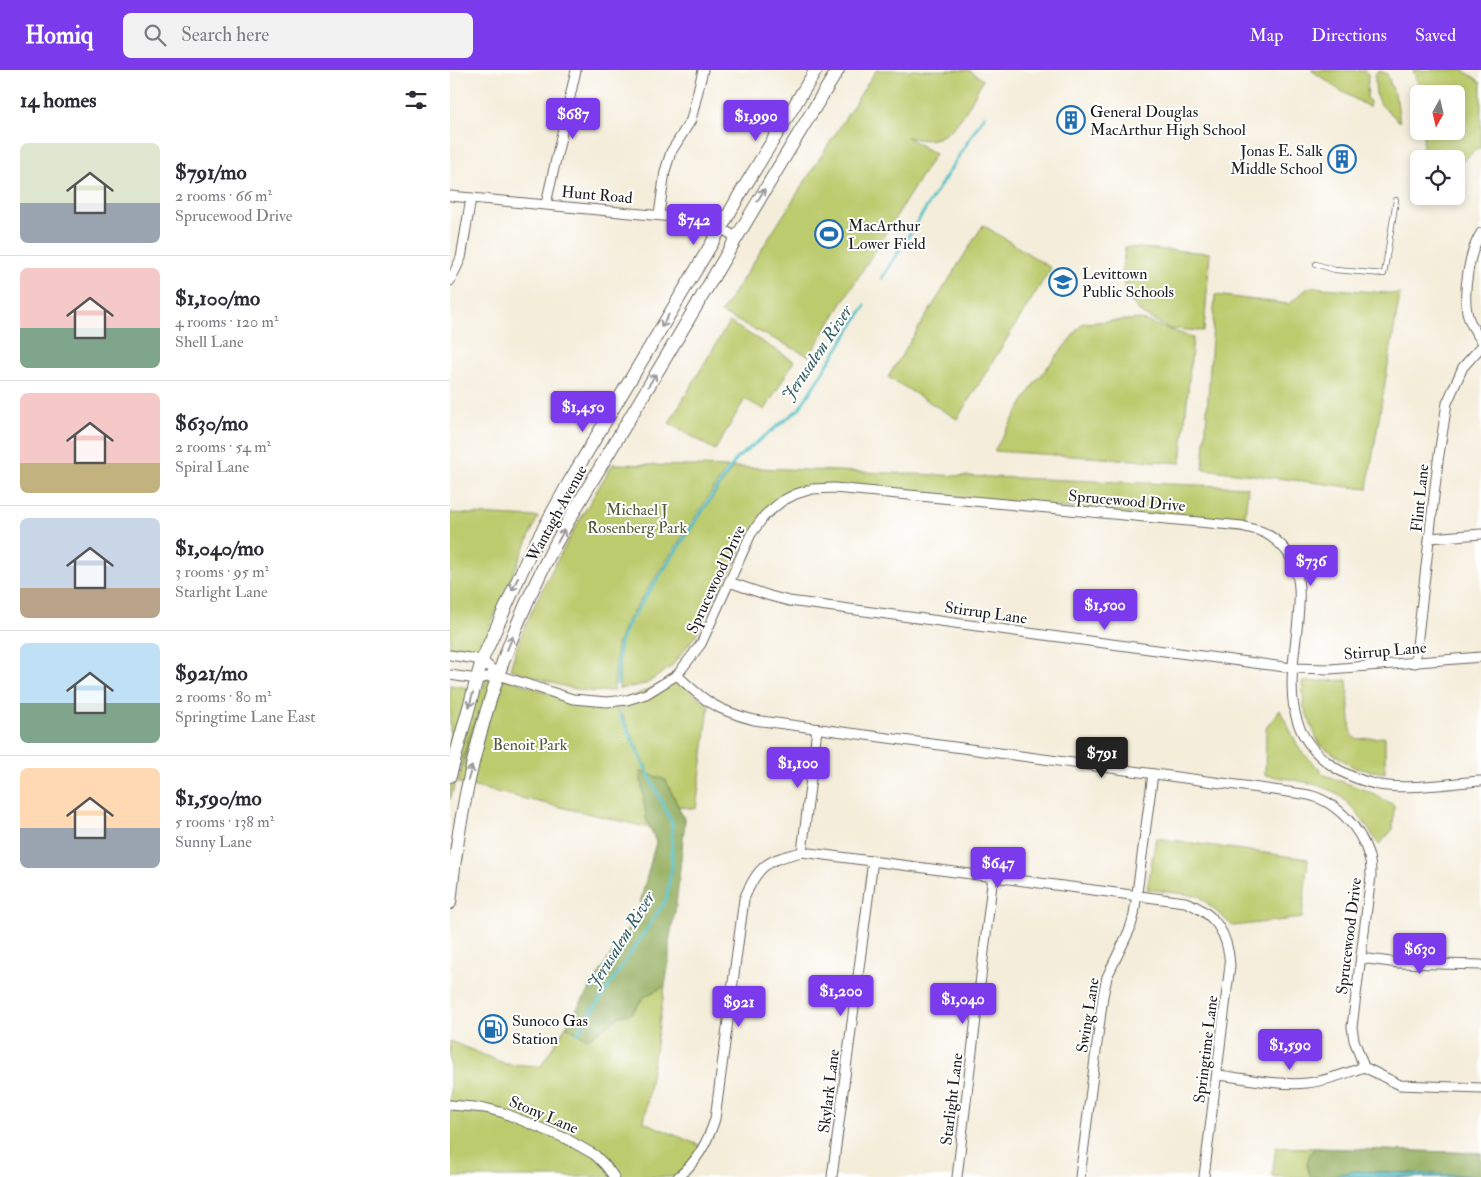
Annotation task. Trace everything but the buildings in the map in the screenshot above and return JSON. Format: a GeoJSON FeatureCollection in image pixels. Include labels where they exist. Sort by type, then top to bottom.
{"type":"FeatureCollection","features":[{"type":"Feature","properties":{"kind":"main road"},"geometry":{"type":"LineString","coordinates":[[816,70],[835,75]]}},
{"type":"Feature","properties":{"kind":"main road","name":"Wantagh Avenue"},"geometry":{"type":"LineString","coordinates":[[450,776],[482,660],[529,554],[568,484],[816,70]]}},
{"type":"Feature","properties":{"kind":"main road","name":"Wantagh Avenue"},"geometry":{"type":"LineString","coordinates":[[450,903],[456,852],[468,782],[498,675],[510,642],[546,563],[589,486],[835,75]]}},
{"type":"Feature","properties":{"kind":"street"},"geometry":{"type":"LineString","coordinates":[[546,204],[576,70]]}},
{"type":"Feature","properties":{"kind":"street"},"geometry":{"type":"LineString","coordinates":[[658,215],[665,171],[671,152],[691,120],[703,70]]}},
{"type":"Feature","properties":{"kind":"street","name":"Hunt Road"},"geometry":{"type":"LineString","coordinates":[[450,196],[684,218],[721,228],[737,238]]}},
{"type":"Feature","properties":{"kind":"street"},"geometry":{"type":"LineString","coordinates":[[450,281],[461,258],[470,198]]}},
{"type":"Feature","properties":{"kind":"street"},"geometry":{"type":"LineString","coordinates":[[1481,233],[1473,251],[1466,301],[1468,315],[1481,340]]}},
{"type":"Feature","properties":{"kind":"street","name":"Flint Lane"},"geometry":{"type":"LineString","coordinates":[[1415,662],[1447,403],[1463,367],[1481,347]]}},
{"type":"Feature","properties":{"kind":"street","name":"Sprucewood Drive"},"geometry":{"type":"LineString","coordinates":[[498,675],[573,699],[607,702],[627,700],[646,694],[677,675],[701,644],[751,534],[765,514],[782,501],[812,489],[834,488],[1242,526],[1261,531],[1275,540],[1286,550],[1294,563],[1299,582],[1292,668],[1294,706],[1300,731],[1318,756],[1334,768],[1358,779],[1379,785],[1406,786],[1481,780]]}},
{"type":"Feature","properties":{"kind":"street"},"geometry":{"type":"LineString","coordinates":[[1430,538],[1481,534]]}},
{"type":"Feature","properties":{"kind":"street","name":"Stirrup Lane"},"geometry":{"type":"LineString","coordinates":[[729,582],[770,596],[789,600],[1292,668],[1330,669],[1481,657]]}},
{"type":"Feature","properties":{"kind":"street"},"geometry":{"type":"LineString","coordinates":[[450,655],[482,660],[498,675]]}},
{"type":"Feature","properties":{"kind":"street"},"geometry":{"type":"LineString","coordinates":[[450,675],[477,679],[498,675]]}},
{"type":"Feature","properties":{"kind":"street","name":"Sprucewood Drive"},"geometry":{"type":"LineString","coordinates":[[677,675],[701,698],[718,709],[754,720],[1308,795],[1323,800],[1343,814],[1358,832],[1369,856],[1371,876],[1352,1027],[1354,1040],[1364,1067]]}},
{"type":"Feature","properties":{"kind":"street"},"geometry":{"type":"LineString","coordinates":[[678,1177],[697,1157],[711,1133],[715,1119],[744,899],[751,882],[762,868],[778,858],[802,852],[817,729]]}},
{"type":"Feature","properties":{"kind":"street","name":"Swing Lane"},"geometry":{"type":"LineString","coordinates":[[1080,1177],[1103,996],[1107,977],[1130,929],[1153,774]]}},
{"type":"Feature","properties":{"kind":"street","name":"Springtime Lane"},"geometry":{"type":"LineString","coordinates":[[802,852],[1136,895],[1185,902],[1202,909],[1226,938],[1230,965],[1204,1177]]}},
{"type":"Feature","properties":{"kind":"street","name":"Skylark Lane"},"geometry":{"type":"LineString","coordinates":[[832,1177],[873,860]]}},
{"type":"Feature","properties":{"kind":"street","name":"Starlight Lane"},"geometry":{"type":"LineString","coordinates":[[956,1177],[993,876]]}},
{"type":"Feature","properties":{"kind":"street"},"geometry":{"type":"LineString","coordinates":[[1361,958],[1398,963],[1481,965]]}},
{"type":"Feature","properties":{"kind":"street"},"geometry":{"type":"LineString","coordinates":[[1217,1075],[1306,1084],[1364,1067],[1400,1085],[1481,1088]]}},
{"type":"Feature","properties":{"kind":"street","name":"Stony Lane"},"geometry":{"type":"LineString","coordinates":[[450,1105],[485,1108],[504,1113],[567,1139],[595,1155],[614,1177]]}},
{"type":"Feature","properties":{"kind":"lane"},"geometry":{"type":"LineString","coordinates":[[1316,264],[1335,270],[1384,274],[1396,200]]}},
{"type":"Feature","properties":{"kind":"green space","name":"MacArthur Lower Field"},"geometry":{"type":"Polygon","coordinates":[[[876,70],[969,70],[983,80],[964,114],[951,130],[931,140],[907,137],[935,154],[809,356],[721,313],[876,70]]]}},
{"type":"Feature","properties":{"kind":"green space"},"geometry":{"type":"Polygon","coordinates":[[[1311,70],[1365,71],[1368,74],[1367,98],[1370,102],[1369,107],[1341,91],[1311,70]]]}},
{"type":"Feature","properties":{"kind":"green space"},"geometry":{"type":"Polygon","coordinates":[[[1413,70],[1463,70],[1481,82],[1481,148],[1478,148],[1465,159],[1465,150],[1423,150],[1423,140],[1465,140],[1465,85],[1418,85],[1413,70]]]}},
{"type":"Feature","properties":{"kind":"green space"},"geometry":{"type":"Polygon","coordinates":[[[1380,71],[1387,74],[1397,101],[1400,122],[1382,106],[1377,98],[1375,74],[1380,71]]]}},
{"type":"Feature","properties":{"kind":"green space"},"geometry":{"type":"Polygon","coordinates":[[[983,225],[1051,268],[957,419],[888,377],[983,225]]]}},
{"type":"Feature","properties":{"kind":"green space"},"geometry":{"type":"Polygon","coordinates":[[[1125,247],[1210,253],[1204,331],[1170,329],[1142,314],[1127,297],[1122,276],[1125,247]]]}},
{"type":"Feature","properties":{"kind":"green space"},"geometry":{"type":"Polygon","coordinates":[[[1309,287],[1400,294],[1367,489],[1203,469],[1215,295],[1289,304],[1309,287]]]}},
{"type":"Feature","properties":{"kind":"green space"},"geometry":{"type":"Polygon","coordinates":[[[1140,319],[1193,338],[1181,463],[994,451],[1034,384],[1083,323],[1140,319]]]}},
{"type":"Feature","properties":{"kind":"green space"},"geometry":{"type":"Polygon","coordinates":[[[729,322],[794,361],[765,410],[745,399],[715,450],[669,423],[729,322]]]}},
{"type":"Feature","properties":{"kind":"green space","name":"Michael J Rosenberg Park"},"geometry":{"type":"Polygon","coordinates":[[[613,464],[728,467],[625,624],[617,645],[614,690],[588,691],[575,689],[510,669],[524,628],[546,581],[578,522],[613,464]]]}},
{"type":"Feature","properties":{"kind":"green space"},"geometry":{"type":"Polygon","coordinates":[[[733,467],[1248,487],[1244,525],[833,486],[796,492],[750,534],[696,635],[671,667],[646,684],[619,689],[620,645],[627,626],[733,467]]]}},
{"type":"Feature","properties":{"kind":"green space"},"geometry":{"type":"Polygon","coordinates":[[[450,513],[538,517],[479,652],[450,647],[450,513]]]}},
{"type":"Feature","properties":{"kind":"green space","name":"Benoit Park"},"geometry":{"type":"Polygon","coordinates":[[[487,673],[572,700],[615,703],[670,822],[667,832],[458,783],[475,719],[450,800],[450,685],[483,690],[487,673]]]}},
{"type":"Feature","properties":{"kind":"green space"},"geometry":{"type":"Polygon","coordinates":[[[676,678],[709,706],[696,809],[664,804],[621,713],[618,702],[676,678]]]}},
{"type":"Feature","properties":{"kind":"green space"},"geometry":{"type":"Polygon","coordinates":[[[1347,680],[1351,733],[1356,739],[1385,737],[1385,773],[1355,768],[1319,744],[1304,707],[1302,682],[1347,680]]]}},
{"type":"Feature","properties":{"kind":"green space"},"geometry":{"type":"Polygon","coordinates":[[[1280,710],[1300,750],[1325,775],[1372,793],[1394,805],[1393,829],[1379,845],[1354,809],[1334,792],[1310,783],[1265,775],[1266,728],[1280,710]]]}},
{"type":"Feature","properties":{"kind":"green space"},"geometry":{"type":"Polygon","coordinates":[[[640,771],[666,780],[685,821],[665,986],[645,996],[632,1013],[621,1016],[587,1039],[566,1026],[637,914],[656,842],[646,818],[640,771]]]}},
{"type":"Feature","properties":{"kind":"green space"},"geometry":{"type":"Polygon","coordinates":[[[1156,838],[1308,859],[1302,918],[1233,926],[1199,896],[1147,889],[1156,838]]]}},
{"type":"Feature","properties":{"kind":"green space"},"geometry":{"type":"Polygon","coordinates":[[[665,986],[644,1122],[701,1146],[684,1169],[673,1177],[450,1177],[450,1041],[506,1064],[541,1066],[566,1026],[587,1039],[621,1016],[632,1013],[645,996],[665,986]]]}},
{"type":"Feature","properties":{"kind":"green space"},"geometry":{"type":"Polygon","coordinates":[[[1276,1147],[1481,1153],[1481,1177],[1272,1177],[1276,1147]]]}},
{"type":"Feature","properties":{"kind":"green space"},"geometry":{"type":"Polygon","coordinates":[[[1314,1148],[1481,1153],[1481,1176],[1356,1171],[1339,1174],[1335,1177],[1311,1177],[1307,1162],[1314,1148]]]}},
{"type":"Feature","properties":{"kind":"water"},"geometry":{"type":"Polygon","coordinates":[[[1356,1171],[1481,1177],[1335,1177],[1339,1174],[1356,1171]]]}},
{"type":"Feature","properties":{"kind":"waterway","name":"Jerusalem River"},"geometry":{"type":"LineString","coordinates":[[882,278],[984,116]]}},
{"type":"Feature","properties":{"kind":"waterway","name":"Jerusalem River"},"geometry":{"type":"LineString","coordinates":[[617,684],[619,645],[627,625],[737,458],[799,409],[865,306]]}},
{"type":"Feature","properties":{"kind":"waterway","name":"Jerusalem River"},"geometry":{"type":"LineString","coordinates":[[577,1034],[666,900],[672,867],[672,823],[620,715]]}},
{"type":"Feature","properties":{"kind":"place","name":"General Douglas MacArthur High School"},"geometry":{"type":"Point","coordinates":[1071,120]}},
{"type":"Feature","properties":{"kind":"place","name":"Jonas E. Salk Middle School"},"geometry":{"type":"Point","coordinates":[1342,159]}},
{"type":"Feature","properties":{"kind":"place","name":"MacArthur Lower Field"},"geometry":{"type":"Point","coordinates":[829,234]}},
{"type":"Feature","properties":{"kind":"place","name":"Levittown Public Schools"},"geometry":{"type":"Point","coordinates":[1063,282]}},
{"type":"Feature","properties":{"kind":"place","name":"Sunoco Gas Station"},"geometry":{"type":"Point","coordinates":[493,1029]}}]}
